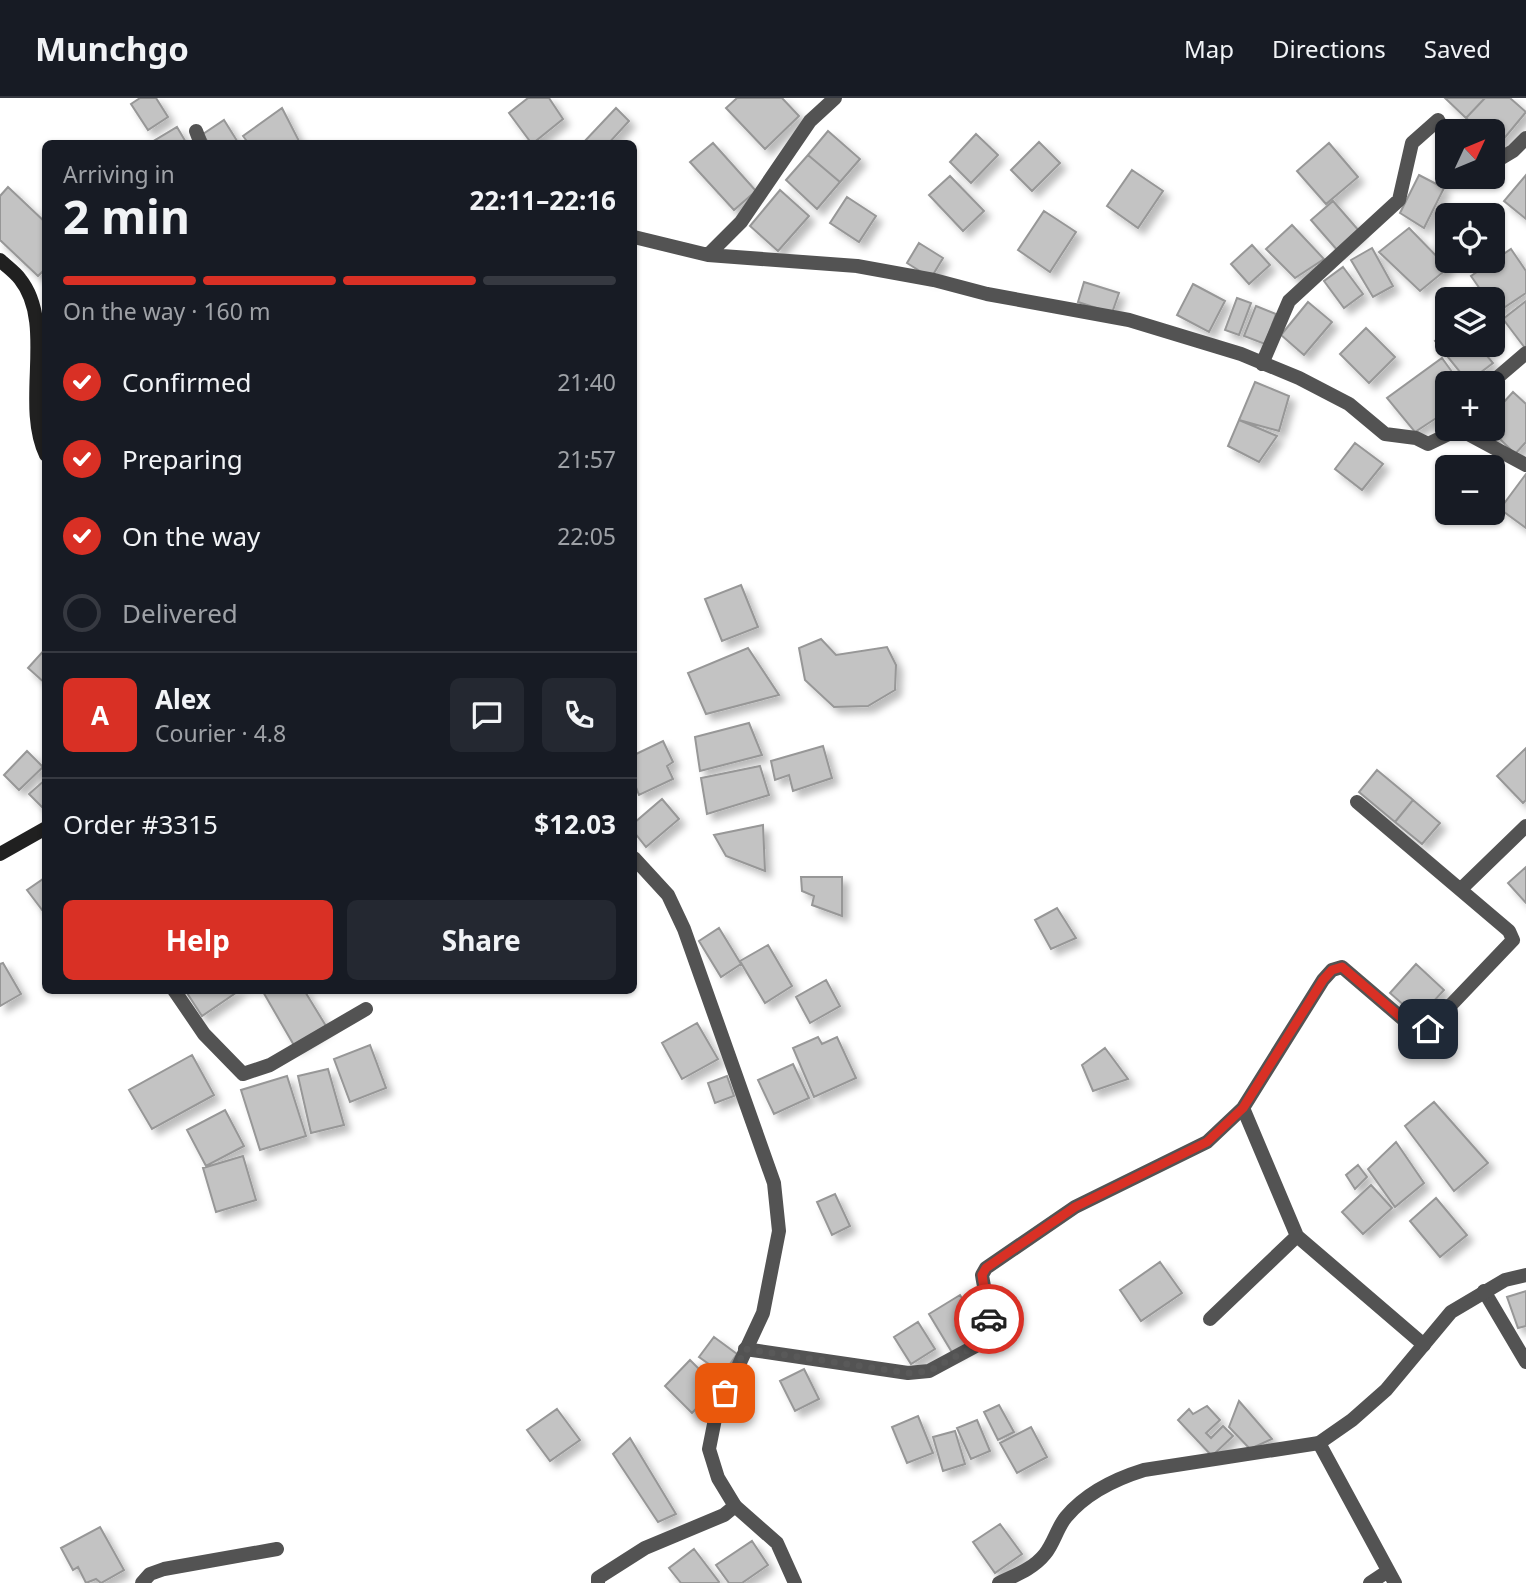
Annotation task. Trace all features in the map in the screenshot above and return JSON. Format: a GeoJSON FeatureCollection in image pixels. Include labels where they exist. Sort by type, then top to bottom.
{"type":"FeatureCollection","features":[{"type":"Feature","properties":{"kind":"main road"},"geometry":{"type":"LineString","coordinates":[[0,260],[21,279],[30,298],[37,329],[35,413],[42,448]]}},
{"type":"Feature","properties":{"kind":"main road"},"geometry":{"type":"LineString","coordinates":[[0,854],[42,830]]}},
{"type":"Feature","properties":{"kind":"street"},"geometry":{"type":"LineString","coordinates":[[708,255],[741,222],[810,121],[835,98]]}},
{"type":"Feature","properties":{"kind":"street"},"geometry":{"type":"LineString","coordinates":[[1262,364],[1289,301],[1399,200],[1412,143],[1435,123]]}},
{"type":"Feature","properties":{"kind":"street"},"geometry":{"type":"LineString","coordinates":[[1505,156],[1526,138]]}},
{"type":"Feature","properties":{"kind":"street"},"geometry":{"type":"LineString","coordinates":[[637,238],[708,255],[824,262],[892,272],[987,294],[1129,320],[1241,354],[1299,378],[1349,404],[1385,434],[1416,438],[1428,444],[1435,441]]}},
{"type":"Feature","properties":{"kind":"street"},"geometry":{"type":"LineString","coordinates":[[1505,371],[1526,353]]}},
{"type":"Feature","properties":{"kind":"street"},"geometry":{"type":"LineString","coordinates":[[1481,441],[1526,465]]}},
{"type":"Feature","properties":{"kind":"street"},"geometry":{"type":"LineString","coordinates":[[745,1349],[908,1373],[929,1371],[983,1342],[988,1335],[982,1275],[986,1268],[1075,1207],[1207,1142],[1243,1108],[1323,980],[1332,970],[1342,967],[1411,1026],[1419,1031],[1428,1029],[1513,940],[1509,931],[1357,802]]}},
{"type":"Feature","properties":{"kind":"street"},"geometry":{"type":"LineString","coordinates":[[1461,889],[1526,826]]}},
{"type":"Feature","properties":{"kind":"street"},"geometry":{"type":"LineString","coordinates":[[637,861],[668,895],[684,929],[774,1183],[779,1231],[763,1313],[716,1414],[709,1449],[718,1478],[735,1506],[777,1543],[794,1583]]}},
{"type":"Feature","properties":{"kind":"street"},"geometry":{"type":"LineString","coordinates":[[177,994],[204,1034],[243,1074],[270,1065],[366,1009]]}},
{"type":"Feature","properties":{"kind":"street"},"geometry":{"type":"LineString","coordinates":[[1243,1108],[1297,1236],[1424,1345]]}},
{"type":"Feature","properties":{"kind":"street"},"geometry":{"type":"LineString","coordinates":[[1210,1319],[1297,1236]]}},
{"type":"Feature","properties":{"kind":"street"},"geometry":{"type":"LineString","coordinates":[[999,1583],[1027,1570],[1045,1554],[1065,1518],[1087,1497],[1119,1478],[1144,1470],[1319,1443],[1352,1420],[1386,1390],[1451,1312],[1484,1291],[1526,1275]]}},
{"type":"Feature","properties":{"kind":"street"},"geometry":{"type":"LineString","coordinates":[[1484,1291],[1526,1362]]}},
{"type":"Feature","properties":{"kind":"street"},"geometry":{"type":"LineString","coordinates":[[1319,1443],[1392,1577],[1370,1583]]}},
{"type":"Feature","properties":{"kind":"street"},"geometry":{"type":"LineString","coordinates":[[598,1583],[598,1578],[645,1548],[724,1515],[735,1506]]}},
{"type":"Feature","properties":{"kind":"street"},"geometry":{"type":"LineString","coordinates":[[142,1583],[150,1574],[164,1569],[277,1549]]}},
{"type":"Feature","properties":{"kind":"building"},"geometry":{"type":"Polygon","coordinates":[[[140,98],[156,98],[168,117],[148,130],[131,104],[140,98]]]}},
{"type":"Feature","properties":{"kind":"building"},"geometry":{"type":"Polygon","coordinates":[[[528,98],[549,98],[563,119],[537,140],[529,140],[509,113],[528,98]]]}},
{"type":"Feature","properties":{"kind":"building"},"geometry":{"type":"Polygon","coordinates":[[[737,98],[782,98],[799,116],[765,149],[726,108],[737,98]]]}},
{"type":"Feature","properties":{"kind":"building"},"geometry":{"type":"Polygon","coordinates":[[[1445,98],[1485,98],[1466,118],[1445,98]]]}},
{"type":"Feature","properties":{"kind":"building"},"geometry":{"type":"Polygon","coordinates":[[[1485,98],[1510,98],[1526,112],[1505,137],[1505,119],[1466,118],[1485,98]]]}},
{"type":"Feature","properties":{"kind":"building"},"geometry":{"type":"Polygon","coordinates":[[[282,108],[298,140],[246,140],[243,136],[282,108]]]}},
{"type":"Feature","properties":{"kind":"building"},"geometry":{"type":"Polygon","coordinates":[[[616,108],[629,121],[612,140],[586,140],[616,108]]]}},
{"type":"Feature","properties":{"kind":"building"},"geometry":{"type":"Polygon","coordinates":[[[224,120],[236,140],[207,140],[203,134],[224,120]]]}},
{"type":"Feature","properties":{"kind":"building"},"geometry":{"type":"Polygon","coordinates":[[[177,127],[185,140],[155,140],[177,127]]]}},
{"type":"Feature","properties":{"kind":"building"},"geometry":{"type":"Polygon","coordinates":[[[828,131],[860,159],[840,182],[808,155],[828,131]]]}},
{"type":"Feature","properties":{"kind":"building"},"geometry":{"type":"Polygon","coordinates":[[[976,134],[998,155],[971,183],[950,162],[976,134]]]}},
{"type":"Feature","properties":{"kind":"building"},"geometry":{"type":"Polygon","coordinates":[[[1039,142],[1060,163],[1032,191],[1011,170],[1039,142]]]}},
{"type":"Feature","properties":{"kind":"building"},"geometry":{"type":"Polygon","coordinates":[[[713,143],[756,191],[734,210],[690,162],[713,143]]]}},
{"type":"Feature","properties":{"kind":"building"},"geometry":{"type":"Polygon","coordinates":[[[1329,143],[1358,177],[1326,204],[1297,171],[1329,143]]]}},
{"type":"Feature","properties":{"kind":"building"},"geometry":{"type":"Polygon","coordinates":[[[808,155],[840,182],[817,209],[786,180],[808,155]]]}},
{"type":"Feature","properties":{"kind":"building"},"geometry":{"type":"Polygon","coordinates":[[[1132,170],[1163,191],[1138,228],[1107,206],[1132,170]]]}},
{"type":"Feature","properties":{"kind":"building"},"geometry":{"type":"Polygon","coordinates":[[[1419,175],[1435,183],[1435,189],[1444,189],[1424,228],[1400,213],[1419,175]]]}},
{"type":"Feature","properties":{"kind":"building"},"geometry":{"type":"Polygon","coordinates":[[[1526,175],[1526,219],[1504,201],[1526,175]]]}},
{"type":"Feature","properties":{"kind":"building"},"geometry":{"type":"Polygon","coordinates":[[[950,176],[984,211],[963,231],[929,195],[950,176]]]}},
{"type":"Feature","properties":{"kind":"building"},"geometry":{"type":"Polygon","coordinates":[[[8,187],[42,219],[42,272],[38,276],[0,240],[0,196],[8,187]]]}},
{"type":"Feature","properties":{"kind":"building"},"geometry":{"type":"Polygon","coordinates":[[[780,190],[809,216],[778,251],[750,226],[780,190]]]}},
{"type":"Feature","properties":{"kind":"building"},"geometry":{"type":"Polygon","coordinates":[[[847,197],[876,216],[859,242],[830,223],[847,197]]]}},
{"type":"Feature","properties":{"kind":"building"},"geometry":{"type":"Polygon","coordinates":[[[1333,201],[1360,232],[1338,251],[1311,220],[1333,201]]]}},
{"type":"Feature","properties":{"kind":"building"},"geometry":{"type":"Polygon","coordinates":[[[1044,211],[1076,232],[1050,272],[1018,250],[1044,211]]]}},
{"type":"Feature","properties":{"kind":"building"},"geometry":{"type":"Polygon","coordinates":[[[1292,225],[1324,259],[1295,278],[1266,249],[1292,225]]]}},
{"type":"Feature","properties":{"kind":"building"},"geometry":{"type":"Polygon","coordinates":[[[1409,228],[1435,255],[1435,273],[1442,273],[1420,291],[1379,252],[1409,228]]]}},
{"type":"Feature","properties":{"kind":"building"},"geometry":{"type":"Polygon","coordinates":[[[919,243],[943,258],[931,278],[907,263],[919,243]]]}},
{"type":"Feature","properties":{"kind":"building"},"geometry":{"type":"Polygon","coordinates":[[[1252,245],[1270,265],[1249,284],[1231,264],[1252,245]]]}},
{"type":"Feature","properties":{"kind":"building"},"geometry":{"type":"Polygon","coordinates":[[[1372,248],[1393,286],[1373,297],[1351,260],[1372,248]]]}},
{"type":"Feature","properties":{"kind":"building"},"geometry":{"type":"Polygon","coordinates":[[[1511,249],[1526,271],[1526,293],[1505,307],[1505,287],[1479,287],[1471,276],[1475,273],[1505,273],[1505,253],[1511,249]]]}},
{"type":"Feature","properties":{"kind":"building"},"geometry":{"type":"Polygon","coordinates":[[[1343,267],[1363,294],[1344,308],[1324,281],[1343,267]]]}},
{"type":"Feature","properties":{"kind":"building"},"geometry":{"type":"Polygon","coordinates":[[[1084,282],[1119,293],[1112,313],[1078,302],[1084,282]]]}},
{"type":"Feature","properties":{"kind":"building"},"geometry":{"type":"Polygon","coordinates":[[[1193,284],[1225,301],[1209,332],[1177,315],[1193,284]]]}},
{"type":"Feature","properties":{"kind":"building"},"geometry":{"type":"Polygon","coordinates":[[[1237,298],[1251,303],[1239,335],[1225,330],[1237,298]]]}},
{"type":"Feature","properties":{"kind":"building"},"geometry":{"type":"Polygon","coordinates":[[[1526,301],[1525,348],[1505,322],[1505,317],[1526,301]]]}},
{"type":"Feature","properties":{"kind":"building"},"geometry":{"type":"Polygon","coordinates":[[[1308,302],[1332,322],[1304,355],[1281,335],[1308,302]]]}},
{"type":"Feature","properties":{"kind":"building"},"geometry":{"type":"Polygon","coordinates":[[[1256,306],[1276,314],[1265,344],[1244,336],[1256,306]]]}},
{"type":"Feature","properties":{"kind":"building"},"geometry":{"type":"Polygon","coordinates":[[[1366,328],[1395,357],[1369,383],[1340,354],[1366,328]]]}},
{"type":"Feature","properties":{"kind":"building"},"geometry":{"type":"Polygon","coordinates":[[[1448,357],[1488,357],[1493,363],[1482,371],[1459,371],[1448,357]]]}},
{"type":"Feature","properties":{"kind":"building"},"geometry":{"type":"Polygon","coordinates":[[[1442,358],[1451,371],[1435,371],[1435,419],[1415,432],[1387,398],[1442,358]]]}},
{"type":"Feature","properties":{"kind":"building"},"geometry":{"type":"Polygon","coordinates":[[[1255,382],[1289,396],[1279,431],[1239,420],[1255,382]]]}},
{"type":"Feature","properties":{"kind":"building"},"geometry":{"type":"Polygon","coordinates":[[[1513,392],[1526,404],[1526,442],[1515,454],[1502,441],[1505,441],[1505,401],[1513,392]]]}},
{"type":"Feature","properties":{"kind":"building"},"geometry":{"type":"Polygon","coordinates":[[[1239,420],[1277,436],[1259,462],[1228,446],[1239,420]]]}},
{"type":"Feature","properties":{"kind":"building"},"geometry":{"type":"Polygon","coordinates":[[[1355,443],[1383,464],[1362,490],[1335,469],[1355,443]]]}},
{"type":"Feature","properties":{"kind":"building"},"geometry":{"type":"Polygon","coordinates":[[[1526,474],[1526,528],[1505,513],[1505,502],[1526,474]]]}},
{"type":"Feature","properties":{"kind":"building"},"geometry":{"type":"Polygon","coordinates":[[[741,585],[758,627],[722,641],[705,599],[741,585]]]}},
{"type":"Feature","properties":{"kind":"building"},"geometry":{"type":"Polygon","coordinates":[[[821,639],[836,655],[887,647],[896,665],[895,690],[868,706],[834,707],[805,680],[799,648],[821,639]]]}},
{"type":"Feature","properties":{"kind":"building"},"geometry":{"type":"Polygon","coordinates":[[[748,648],[779,695],[706,714],[688,673],[748,648]]]}},
{"type":"Feature","properties":{"kind":"building"},"geometry":{"type":"Polygon","coordinates":[[[42,652],[42,680],[28,668],[42,652]]]}},
{"type":"Feature","properties":{"kind":"building"},"geometry":{"type":"Polygon","coordinates":[[[749,723],[762,755],[700,771],[695,737],[749,723]]]}},
{"type":"Feature","properties":{"kind":"building"},"geometry":{"type":"Polygon","coordinates":[[[663,741],[673,762],[667,766],[673,779],[639,795],[637,754],[663,741]]]}},
{"type":"Feature","properties":{"kind":"building"},"geometry":{"type":"Polygon","coordinates":[[[823,746],[832,778],[793,791],[789,775],[775,780],[771,761],[823,746]]]}},
{"type":"Feature","properties":{"kind":"building"},"geometry":{"type":"Polygon","coordinates":[[[1526,748],[1526,800],[1523,803],[1497,776],[1526,748]]]}},
{"type":"Feature","properties":{"kind":"building"},"geometry":{"type":"Polygon","coordinates":[[[27,751],[42,766],[19,790],[4,775],[27,751]]]}},
{"type":"Feature","properties":{"kind":"building"},"geometry":{"type":"Polygon","coordinates":[[[760,766],[769,795],[707,814],[701,778],[760,766]]]}},
{"type":"Feature","properties":{"kind":"building"},"geometry":{"type":"Polygon","coordinates":[[[1377,770],[1413,800],[1395,822],[1359,792],[1377,770]]]}},
{"type":"Feature","properties":{"kind":"building"},"geometry":{"type":"Polygon","coordinates":[[[42,783],[42,807],[29,794],[42,783]]]}},
{"type":"Feature","properties":{"kind":"building"},"geometry":{"type":"Polygon","coordinates":[[[662,799],[679,819],[646,847],[637,836],[637,820],[662,799]]]}},
{"type":"Feature","properties":{"kind":"building"},"geometry":{"type":"Polygon","coordinates":[[[1413,800],[1440,823],[1422,844],[1395,822],[1413,800]]]}},
{"type":"Feature","properties":{"kind":"building"},"geometry":{"type":"Polygon","coordinates":[[[763,825],[765,871],[726,856],[714,835],[763,825]]]}},
{"type":"Feature","properties":{"kind":"building"},"geometry":{"type":"Polygon","coordinates":[[[1526,867],[1526,903],[1508,883],[1526,867]]]}},
{"type":"Feature","properties":{"kind":"building"},"geometry":{"type":"Polygon","coordinates":[[[801,877],[842,877],[842,916],[812,905],[814,896],[802,891],[801,877]]]}},
{"type":"Feature","properties":{"kind":"building"},"geometry":{"type":"Polygon","coordinates":[[[42,880],[42,910],[27,890],[42,880]]]}},
{"type":"Feature","properties":{"kind":"building"},"geometry":{"type":"Polygon","coordinates":[[[1057,908],[1076,938],[1051,949],[1035,920],[1057,908]]]}},
{"type":"Feature","properties":{"kind":"building"},"geometry":{"type":"Polygon","coordinates":[[[719,928],[741,964],[721,977],[699,941],[719,928]]]}},
{"type":"Feature","properties":{"kind":"building"},"geometry":{"type":"Polygon","coordinates":[[[768,945],[792,986],[765,1003],[740,961],[768,945]]]}},
{"type":"Feature","properties":{"kind":"building"},"geometry":{"type":"Polygon","coordinates":[[[3,963],[21,994],[0,1006],[0,964],[3,963]]]}},
{"type":"Feature","properties":{"kind":"building"},"geometry":{"type":"Polygon","coordinates":[[[1416,964],[1444,990],[1422,1014],[1412,1005],[1408,1009],[1390,993],[1416,964]]]}},
{"type":"Feature","properties":{"kind":"building"},"geometry":{"type":"Polygon","coordinates":[[[826,980],[840,1006],[810,1023],[796,997],[826,980]]]}},
{"type":"Feature","properties":{"kind":"building"},"geometry":{"type":"Polygon","coordinates":[[[188,994],[234,994],[202,1016],[188,994]]]}},
{"type":"Feature","properties":{"kind":"building"},"geometry":{"type":"Polygon","coordinates":[[[264,994],[306,994],[326,1026],[295,1047],[264,994]]]}},
{"type":"Feature","properties":{"kind":"building"},"geometry":{"type":"Polygon","coordinates":[[[697,1023],[718,1059],[682,1079],[662,1043],[697,1023]]]}},
{"type":"Feature","properties":{"kind":"building"},"geometry":{"type":"Polygon","coordinates":[[[818,1037],[822,1044],[837,1037],[856,1078],[814,1097],[793,1048],[818,1037]]]}},
{"type":"Feature","properties":{"kind":"building"},"geometry":{"type":"Polygon","coordinates":[[[370,1045],[386,1088],[350,1102],[334,1059],[370,1045]]]}},
{"type":"Feature","properties":{"kind":"building"},"geometry":{"type":"Polygon","coordinates":[[[1105,1048],[1128,1079],[1093,1091],[1082,1065],[1105,1048]]]}},
{"type":"Feature","properties":{"kind":"building"},"geometry":{"type":"Polygon","coordinates":[[[192,1055],[214,1095],[152,1129],[129,1090],[192,1055]]]}},
{"type":"Feature","properties":{"kind":"building"},"geometry":{"type":"Polygon","coordinates":[[[793,1064],[809,1098],[774,1114],[758,1080],[793,1064]]]}},
{"type":"Feature","properties":{"kind":"building"},"geometry":{"type":"Polygon","coordinates":[[[328,1069],[344,1125],[311,1133],[298,1076],[328,1069]]]}},
{"type":"Feature","properties":{"kind":"building"},"geometry":{"type":"Polygon","coordinates":[[[287,1076],[306,1136],[260,1150],[241,1090],[287,1076]]]}},
{"type":"Feature","properties":{"kind":"building"},"geometry":{"type":"Polygon","coordinates":[[[727,1076],[734,1096],[715,1103],[708,1083],[727,1076]]]}},
{"type":"Feature","properties":{"kind":"building"},"geometry":{"type":"Polygon","coordinates":[[[1434,1102],[1488,1163],[1454,1191],[1405,1126],[1434,1102]]]}},
{"type":"Feature","properties":{"kind":"building"},"geometry":{"type":"Polygon","coordinates":[[[225,1110],[244,1146],[206,1166],[187,1130],[225,1110]]]}},
{"type":"Feature","properties":{"kind":"building"},"geometry":{"type":"Polygon","coordinates":[[[1396,1142],[1424,1183],[1395,1207],[1368,1169],[1396,1142]]]}},
{"type":"Feature","properties":{"kind":"building"},"geometry":{"type":"Polygon","coordinates":[[[243,1156],[256,1200],[216,1212],[203,1168],[243,1156]]]}},
{"type":"Feature","properties":{"kind":"building"},"geometry":{"type":"Polygon","coordinates":[[[1358,1165],[1367,1177],[1355,1189],[1346,1175],[1358,1165]]]}},
{"type":"Feature","properties":{"kind":"building"},"geometry":{"type":"Polygon","coordinates":[[[1371,1185],[1392,1208],[1363,1234],[1342,1212],[1371,1185]]]}},
{"type":"Feature","properties":{"kind":"building"},"geometry":{"type":"Polygon","coordinates":[[[835,1194],[850,1226],[832,1235],[817,1202],[835,1194]]]}},
{"type":"Feature","properties":{"kind":"building"},"geometry":{"type":"Polygon","coordinates":[[[1436,1198],[1467,1235],[1440,1257],[1410,1221],[1436,1198]]]}},
{"type":"Feature","properties":{"kind":"building"},"geometry":{"type":"Polygon","coordinates":[[[1160,1262],[1182,1293],[1141,1321],[1120,1290],[1160,1262]]]}},
{"type":"Feature","properties":{"kind":"building"},"geometry":{"type":"Polygon","coordinates":[[[1526,1291],[1526,1326],[1518,1328],[1507,1297],[1526,1291]]]}},
{"type":"Feature","properties":{"kind":"building"},"geometry":{"type":"Polygon","coordinates":[[[960,1295],[984,1334],[953,1354],[929,1314],[960,1295]]]}},
{"type":"Feature","properties":{"kind":"building"},"geometry":{"type":"Polygon","coordinates":[[[918,1322],[935,1349],[911,1364],[894,1337],[918,1322]]]}},
{"type":"Feature","properties":{"kind":"building"},"geometry":{"type":"Polygon","coordinates":[[[714,1337],[737,1354],[723,1374],[699,1357],[714,1337]]]}},
{"type":"Feature","properties":{"kind":"building"},"geometry":{"type":"Polygon","coordinates":[[[690,1360],[717,1387],[692,1413],[665,1386],[690,1360]]]}},
{"type":"Feature","properties":{"kind":"building"},"geometry":{"type":"Polygon","coordinates":[[[804,1369],[819,1399],[795,1411],[780,1381],[804,1369]]]}},
{"type":"Feature","properties":{"kind":"building"},"geometry":{"type":"Polygon","coordinates":[[[1239,1401],[1272,1439],[1250,1449],[1229,1427],[1239,1401]]]}},
{"type":"Feature","properties":{"kind":"building"},"geometry":{"type":"Polygon","coordinates":[[[999,1405],[1014,1432],[998,1440],[984,1412],[999,1405]]]}},
{"type":"Feature","properties":{"kind":"building"},"geometry":{"type":"Polygon","coordinates":[[[1207,1406],[1220,1420],[1206,1433],[1211,1438],[1223,1426],[1233,1436],[1212,1456],[1178,1420],[1189,1409],[1193,1414],[1207,1406]]]}},
{"type":"Feature","properties":{"kind":"building"},"geometry":{"type":"Polygon","coordinates":[[[557,1409],[580,1440],[550,1461],[527,1430],[557,1409]]]}},
{"type":"Feature","properties":{"kind":"building"},"geometry":{"type":"Polygon","coordinates":[[[918,1416],[933,1453],[907,1463],[892,1427],[918,1416]]]}},
{"type":"Feature","properties":{"kind":"building"},"geometry":{"type":"Polygon","coordinates":[[[977,1420],[990,1451],[971,1459],[957,1428],[977,1420]]]}},
{"type":"Feature","properties":{"kind":"building"},"geometry":{"type":"Polygon","coordinates":[[[1031,1427],[1047,1457],[1017,1473],[1000,1443],[1031,1427]]]}},
{"type":"Feature","properties":{"kind":"building"},"geometry":{"type":"Polygon","coordinates":[[[955,1431],[965,1464],[943,1471],[933,1437],[955,1431]]]}},
{"type":"Feature","properties":{"kind":"building"},"geometry":{"type":"Polygon","coordinates":[[[630,1438],[676,1514],[658,1522],[613,1454],[630,1438]]]}},
{"type":"Feature","properties":{"kind":"building"},"geometry":{"type":"Polygon","coordinates":[[[1000,1524],[1022,1554],[995,1573],[973,1542],[1000,1524]]]}},
{"type":"Feature","properties":{"kind":"building"},"geometry":{"type":"Polygon","coordinates":[[[100,1527],[124,1570],[101,1583],[96,1579],[86,1583],[78,1567],[73,1570],[61,1548],[100,1527]]]}},
{"type":"Feature","properties":{"kind":"building"},"geometry":{"type":"Polygon","coordinates":[[[752,1541],[768,1565],[742,1583],[729,1583],[716,1565],[752,1541]]]}},
{"type":"Feature","properties":{"kind":"building"},"geometry":{"type":"Polygon","coordinates":[[[694,1549],[719,1582],[681,1583],[669,1568],[694,1549]]]}},
{"type":"Feature","properties":{"kind":"way so far"},"geometry":{"type":"LineString","coordinates":[[725,1393],[745,1349],[908,1373],[929,1371],[983,1342],[988,1335],[989,1319]]}},
{"type":"Feature","properties":{"kind":"route"},"geometry":{"type":"LineString","coordinates":[[989,1319],[982,1275],[986,1268],[1075,1207],[1207,1142],[1243,1108],[1323,980],[1332,970],[1342,967],[1411,1026],[1419,1031],[1428,1029]]}}]}
